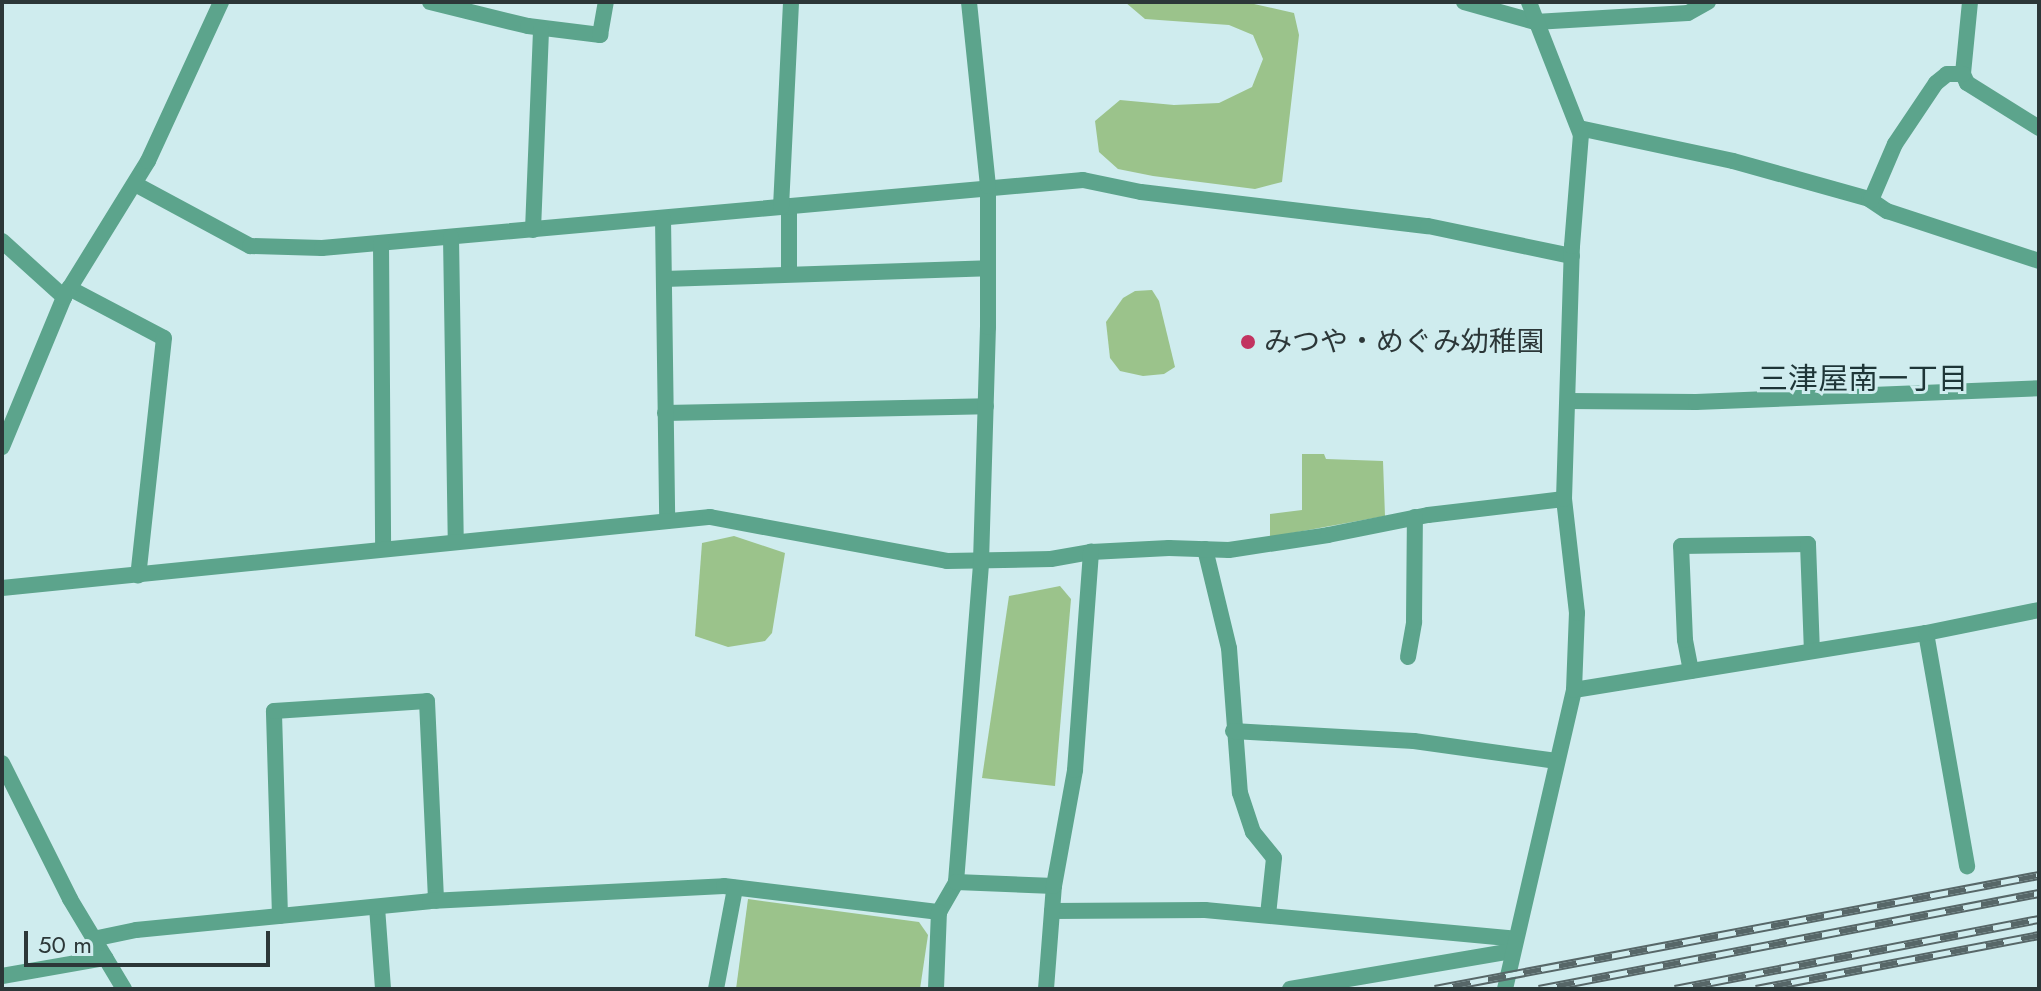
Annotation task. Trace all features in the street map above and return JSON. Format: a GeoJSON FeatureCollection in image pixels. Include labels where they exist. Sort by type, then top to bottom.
{"type":"FeatureCollection","features":[{"type":"Feature","properties":{"kind":"street"},"geometry":{"type":"LineString","coordinates":[[2,447],[67,293],[135,184],[221,2]]}},
{"type":"Feature","properties":{"kind":"street"},"geometry":{"type":"LineString","coordinates":[[430,2],[541,29],[600,35],[606,2]]}},
{"type":"Feature","properties":{"kind":"street"},"geometry":{"type":"LineString","coordinates":[[789,274],[785,207],[791,2]]}},
{"type":"Feature","properties":{"kind":"street"},"geometry":{"type":"LineString","coordinates":[[936,989],[939,912],[956,882],[981,562],[988,186],[969,2]]}},
{"type":"Feature","properties":{"kind":"street"},"geometry":{"type":"LineString","coordinates":[[1464,2],[1535,22],[1688,13],[1708,2]]}},
{"type":"Feature","properties":{"kind":"street"},"geometry":{"type":"LineString","coordinates":[[1505,989],[1574,690],[1577,613],[1564,499],[1579,128],[1529,2]]}},
{"type":"Feature","properties":{"kind":"street"},"geometry":{"type":"LineString","coordinates":[[1970,2],[1963,74],[1975,90],[2039,128]]}},
{"type":"Feature","properties":{"kind":"street"},"geometry":{"type":"LineString","coordinates":[[533,230],[541,29]]}},
{"type":"Feature","properties":{"kind":"street"},"geometry":{"type":"LineString","coordinates":[[1871,200],[1895,144],[1936,83],[1947,74],[1963,74]]}},
{"type":"Feature","properties":{"kind":"street"},"geometry":{"type":"LineString","coordinates":[[1579,128],[1733,161],[1871,200],[1887,211],[2039,261]]}},
{"type":"Feature","properties":{"kind":"street"},"geometry":{"type":"LineString","coordinates":[[135,184],[250,246],[322,248],[988,186],[1083,180],[1141,192],[1428,226],[1572,256]]}},
{"type":"Feature","properties":{"kind":"street"},"geometry":{"type":"LineString","coordinates":[[663,218],[667,521]]}},
{"type":"Feature","properties":{"kind":"street"},"geometry":{"type":"LineString","coordinates":[[451,237],[456,541]]}},
{"type":"Feature","properties":{"kind":"street"},"geometry":{"type":"LineString","coordinates":[[2,241],[67,293],[164,338],[138,576]]}},
{"type":"Feature","properties":{"kind":"street"},"geometry":{"type":"LineString","coordinates":[[381,243],[383,548]]}},
{"type":"Feature","properties":{"kind":"street"},"geometry":{"type":"LineString","coordinates":[[664,279],[988,268]]}},
{"type":"Feature","properties":{"kind":"street"},"geometry":{"type":"LineString","coordinates":[[1568,401],[1696,402],[2039,388]]}},
{"type":"Feature","properties":{"kind":"street"},"geometry":{"type":"LineString","coordinates":[[665,413],[986,406]]}},
{"type":"Feature","properties":{"kind":"street"},"geometry":{"type":"LineString","coordinates":[[2,588],[710,517],[947,561],[1051,559],[1091,552],[1229,550],[1415,517],[1564,499]]}},
{"type":"Feature","properties":{"kind":"street"},"geometry":{"type":"LineString","coordinates":[[1408,657],[1414,622],[1415,517]]}},
{"type":"Feature","properties":{"kind":"street"},"geometry":{"type":"LineString","coordinates":[[1691,671],[1685,640],[1681,546],[1808,544],[1812,651]]}},
{"type":"Feature","properties":{"kind":"street"},"geometry":{"type":"LineString","coordinates":[[1205,549],[1229,648],[1240,793],[1253,832],[1274,858],[1268,915]]}},
{"type":"Feature","properties":{"kind":"street"},"geometry":{"type":"LineString","coordinates":[[1046,989],[1054,886],[1075,770],[1091,552]]}},
{"type":"Feature","properties":{"kind":"street"},"geometry":{"type":"LineString","coordinates":[[1574,690],[1926,633],[2039,611]]}},
{"type":"Feature","properties":{"kind":"street"},"geometry":{"type":"LineString","coordinates":[[1926,633],[1967,866]]}},
{"type":"Feature","properties":{"kind":"street"},"geometry":{"type":"LineString","coordinates":[[280,916],[274,711],[427,701],[436,901]]}},
{"type":"Feature","properties":{"kind":"street"},"geometry":{"type":"LineString","coordinates":[[1233,731],[1414,741],[1557,761]]}},
{"type":"Feature","properties":{"kind":"street"},"geometry":{"type":"LineString","coordinates":[[2,763],[93,939],[124,989]]}},
{"type":"Feature","properties":{"kind":"street"},"geometry":{"type":"LineString","coordinates":[[956,882],[1054,886]]}},
{"type":"Feature","properties":{"kind":"street"},"geometry":{"type":"LineString","coordinates":[[93,939],[136,930],[436,901],[735,888],[939,912]]}},
{"type":"Feature","properties":{"kind":"street"},"geometry":{"type":"LineString","coordinates":[[716,989],[735,888]]}},
{"type":"Feature","properties":{"kind":"street"},"geometry":{"type":"LineString","coordinates":[[377,907],[383,989]]}},
{"type":"Feature","properties":{"kind":"street"},"geometry":{"type":"LineString","coordinates":[[1052,911],[1205,910],[1515,945]]}},
{"type":"Feature","properties":{"kind":"street"},"geometry":{"type":"LineString","coordinates":[[1290,989],[1515,945]]}},
{"type":"Feature","properties":{"kind":"street"},"geometry":{"type":"LineString","coordinates":[[2,976],[105,958]]}},
{"type":"Feature","properties":{"kind":"green space"},"geometry":{"type":"Polygon","coordinates":[[[1125,2],[1245,2],[1294,13],[1299,35],[1282,182],[1255,189],[1153,176],[1118,169],[1099,152],[1095,121],[1120,100],[1174,105],[1219,103],[1252,87],[1263,59],[1253,35],[1229,25],[1145,19],[1125,2]]]}},
{"type":"Feature","properties":{"kind":"green space"},"geometry":{"type":"Polygon","coordinates":[[[1152,290],[1159,301],[1175,367],[1164,374],[1143,376],[1120,371],[1110,358],[1106,322],[1123,298],[1135,291],[1152,290]]]}},
{"type":"Feature","properties":{"kind":"green space"},"geometry":{"type":"Polygon","coordinates":[[[1302,454],[1324,454],[1326,459],[1383,461],[1385,516],[1270,537],[1270,514],[1302,510],[1302,454]]]}},
{"type":"Feature","properties":{"kind":"green space"},"geometry":{"type":"Polygon","coordinates":[[[734,536],[785,553],[772,633],[765,641],[728,647],[695,636],[702,543],[734,536]]]}},
{"type":"Feature","properties":{"kind":"green space"},"geometry":{"type":"Polygon","coordinates":[[[1060,586],[1071,599],[1055,786],[982,778],[1009,596],[1060,586]]]}},
{"type":"Feature","properties":{"kind":"green space"},"geometry":{"type":"Polygon","coordinates":[[[748,899],[919,922],[928,935],[920,989],[736,989],[748,899]]]}},
{"type":"Feature","properties":{"kind":"railway"},"geometry":{"type":"LineString","coordinates":[[1435,989],[2039,875]]}},
{"type":"Feature","properties":{"kind":"railway"},"geometry":{"type":"LineString","coordinates":[[1539,989],[2039,893]]}},
{"type":"Feature","properties":{"kind":"railway"},"geometry":{"type":"LineString","coordinates":[[1675,989],[2039,919]]}},
{"type":"Feature","properties":{"kind":"railway"},"geometry":{"type":"LineString","coordinates":[[1756,989],[2039,935]]}},
{"type":"Feature","properties":{"kind":"place","name":"みつや・めぐみ幼稚園"},"geometry":{"type":"Point","coordinates":[1248,342]}},
{"type":"Feature","properties":{"kind":"district","name":"三津屋南一丁目"},"geometry":{"type":"Point","coordinates":[1863,379]}}]}
